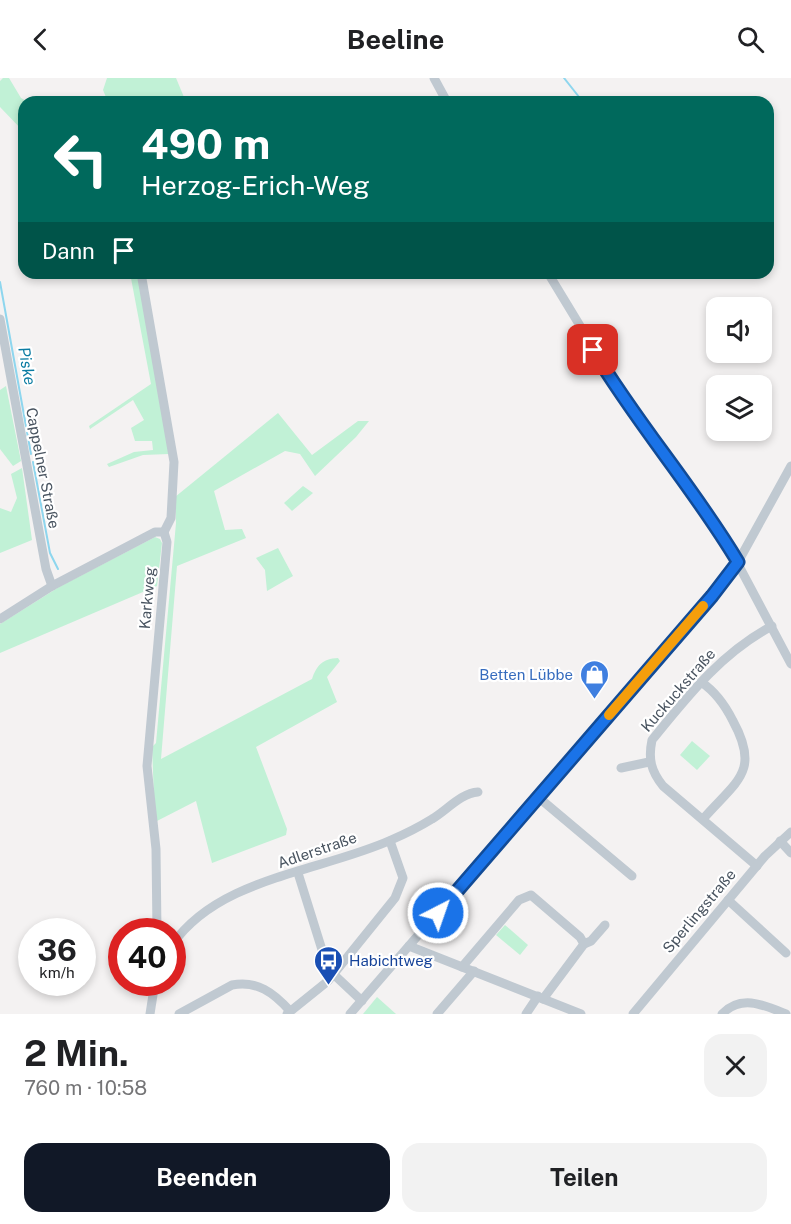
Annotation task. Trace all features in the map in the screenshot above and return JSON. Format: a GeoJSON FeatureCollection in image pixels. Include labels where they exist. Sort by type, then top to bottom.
{"type":"FeatureCollection","features":[{"type":"Feature","properties":{"kind":"street"},"geometry":{"type":"LineString","coordinates":[[434,78],[444,96]]}},
{"type":"Feature","properties":{"kind":"street","name":"Karkweg"},"geometry":{"type":"LineString","coordinates":[[142,279],[174,462],[171,518],[164,532],[167,542],[147,766],[156,849],[157,918]]}},
{"type":"Feature","properties":{"kind":"street"},"geometry":{"type":"LineString","coordinates":[[552,279],[618,391],[694,496],[738,562],[791,662]]}},
{"type":"Feature","properties":{"kind":"street","name":"Cappelner Straße"},"geometry":{"type":"LineString","coordinates":[[0,318],[46,568],[52,586]]}},
{"type":"Feature","properties":{"kind":"street"},"geometry":{"type":"LineString","coordinates":[[350,1014],[738,562],[791,466]]}},
{"type":"Feature","properties":{"kind":"street"},"geometry":{"type":"LineString","coordinates":[[0,619],[52,586],[155,532],[164,532]]}},
{"type":"Feature","properties":{"kind":"street","name":"Kuckuckstraße"},"geometry":{"type":"LineString","coordinates":[[649,762],[652,740],[701,682],[746,640],[772,626]]}},
{"type":"Feature","properties":{"kind":"street"},"geometry":{"type":"LineString","coordinates":[[701,682],[718,697],[727,709],[747,752],[742,773],[703,819]]}},
{"type":"Feature","properties":{"kind":"street"},"geometry":{"type":"LineString","coordinates":[[621,768],[649,762],[654,775],[663,786],[758,866]]}},
{"type":"Feature","properties":{"kind":"street","name":"Adlerstraße"},"geometry":{"type":"LineString","coordinates":[[186,929],[197,917],[218,902],[241,891],[390,841],[432,819],[470,792],[478,792]]}},
{"type":"Feature","properties":{"kind":"street"},"geometry":{"type":"LineString","coordinates":[[538,797],[632,876]]}},
{"type":"Feature","properties":{"kind":"street","name":"Sperlingstraße"},"geometry":{"type":"LineString","coordinates":[[633,1014],[728,900],[780,841],[791,832]]}},
{"type":"Feature","properties":{"kind":"street"},"geometry":{"type":"LineString","coordinates":[[179,1014],[232,985],[242,983],[255,984],[268,991],[289,1012],[333,975],[401,888],[402,868],[390,841]]}},
{"type":"Feature","properties":{"kind":"street"},"geometry":{"type":"LineString","coordinates":[[780,841],[791,853]]}},
{"type":"Feature","properties":{"kind":"street"},"geometry":{"type":"LineString","coordinates":[[298,873],[322,957],[333,975],[362,1001]]}},
{"type":"Feature","properties":{"kind":"street"},"geometry":{"type":"LineString","coordinates":[[462,967],[524,896],[531,895],[580,937],[584,944]]}},
{"type":"Feature","properties":{"kind":"street"},"geometry":{"type":"LineString","coordinates":[[728,900],[786,954]]}},
{"type":"Feature","properties":{"kind":"street"},"geometry":{"type":"LineString","coordinates":[[526,1014],[584,944],[591,941],[605,925]]}},
{"type":"Feature","properties":{"kind":"street"},"geometry":{"type":"LineString","coordinates":[[409,946],[581,1014]]}},
{"type":"Feature","properties":{"kind":"street"},"geometry":{"type":"LineString","coordinates":[[437,1014],[474,971]]}},
{"type":"Feature","properties":{"kind":"street"},"geometry":{"type":"LineString","coordinates":[[150,1014],[153,996]]}},
{"type":"Feature","properties":{"kind":"street"},"geometry":{"type":"LineString","coordinates":[[722,1014],[737,1004],[750,1002],[786,1014]]}},
{"type":"Feature","properties":{"kind":"green space"},"geometry":{"type":"Polygon","coordinates":[[[3,78],[9,78],[20,96],[18,126],[0,107],[0,81],[3,78]]]}},
{"type":"Feature","properties":{"kind":"green space"},"geometry":{"type":"Polygon","coordinates":[[[107,78],[176,78],[184,96],[106,96],[103,90],[107,78]]]}},
{"type":"Feature","properties":{"kind":"green space"},"geometry":{"type":"Polygon","coordinates":[[[131,279],[139,279],[169,454],[143,455],[109,467],[107,464],[134,452],[153,450],[152,441],[135,441],[131,428],[144,420],[133,400],[90,429],[89,426],[151,384],[131,279]]]}},
{"type":"Feature","properties":{"kind":"green space"},"geometry":{"type":"Polygon","coordinates":[[[6,386],[21,461],[13,466],[0,449],[0,390],[6,386]]]}},
{"type":"Feature","properties":{"kind":"green space"},"geometry":{"type":"Polygon","coordinates":[[[278,413],[312,455],[358,421],[369,421],[356,437],[315,476],[300,454],[285,451],[214,491],[225,530],[242,529],[246,538],[177,566],[161,759],[312,679],[321,664],[338,658],[340,661],[327,677],[337,702],[256,747],[287,829],[286,835],[212,863],[196,801],[155,822],[152,747],[156,743],[176,523],[175,497],[278,413]]]}},
{"type":"Feature","properties":{"kind":"green space"},"geometry":{"type":"Polygon","coordinates":[[[22,468],[32,540],[0,553],[0,508],[11,512],[17,498],[11,474],[22,468]]]}},
{"type":"Feature","properties":{"kind":"green space"},"geometry":{"type":"Polygon","coordinates":[[[303,486],[313,493],[292,511],[284,503],[303,486]]]}},
{"type":"Feature","properties":{"kind":"green space"},"geometry":{"type":"Polygon","coordinates":[[[155,537],[162,543],[157,586],[0,653],[0,624],[59,587],[155,537]]]}},
{"type":"Feature","properties":{"kind":"green space"},"geometry":{"type":"Polygon","coordinates":[[[278,548],[293,576],[267,591],[265,570],[256,558],[278,548]]]}},
{"type":"Feature","properties":{"kind":"green space"},"geometry":{"type":"Polygon","coordinates":[[[692,741],[710,756],[697,770],[680,755],[692,741]]]}},
{"type":"Feature","properties":{"kind":"green space"},"geometry":{"type":"Polygon","coordinates":[[[505,925],[528,945],[520,955],[496,935],[505,925]]]}},
{"type":"Feature","properties":{"kind":"green space"},"geometry":{"type":"Polygon","coordinates":[[[377,997],[396,1014],[363,1014],[377,997]]]}},
{"type":"Feature","properties":{"kind":"waterway"},"geometry":{"type":"LineString","coordinates":[[564,78],[578,96]]}},
{"type":"Feature","properties":{"kind":"waterway","name":"Piske"},"geometry":{"type":"LineString","coordinates":[[0,282],[31,454]]}},
{"type":"Feature","properties":{"kind":"waterway","name":"Piske"},"geometry":{"type":"LineString","coordinates":[[33,462],[50,553],[58,569]]}},
{"type":"Feature","properties":{"kind":"slow traffic"},"geometry":{"type":"LineString","coordinates":[[609,715],[703,606]]}},
{"type":"Feature","properties":{"kind":"place","name":"Betten Lübbe"},"geometry":{"type":"Point","coordinates":[594,700]}},
{"type":"Feature","properties":{"kind":"place","name":"Habichtweg"},"geometry":{"type":"Point","coordinates":[328,986]}},
{"type":"Feature","properties":{"kind":"route"},"geometry":{"type":"LineString","coordinates":[[438,913],[712,596],[738,562],[694,496],[636,418],[593,350]]}}]}
